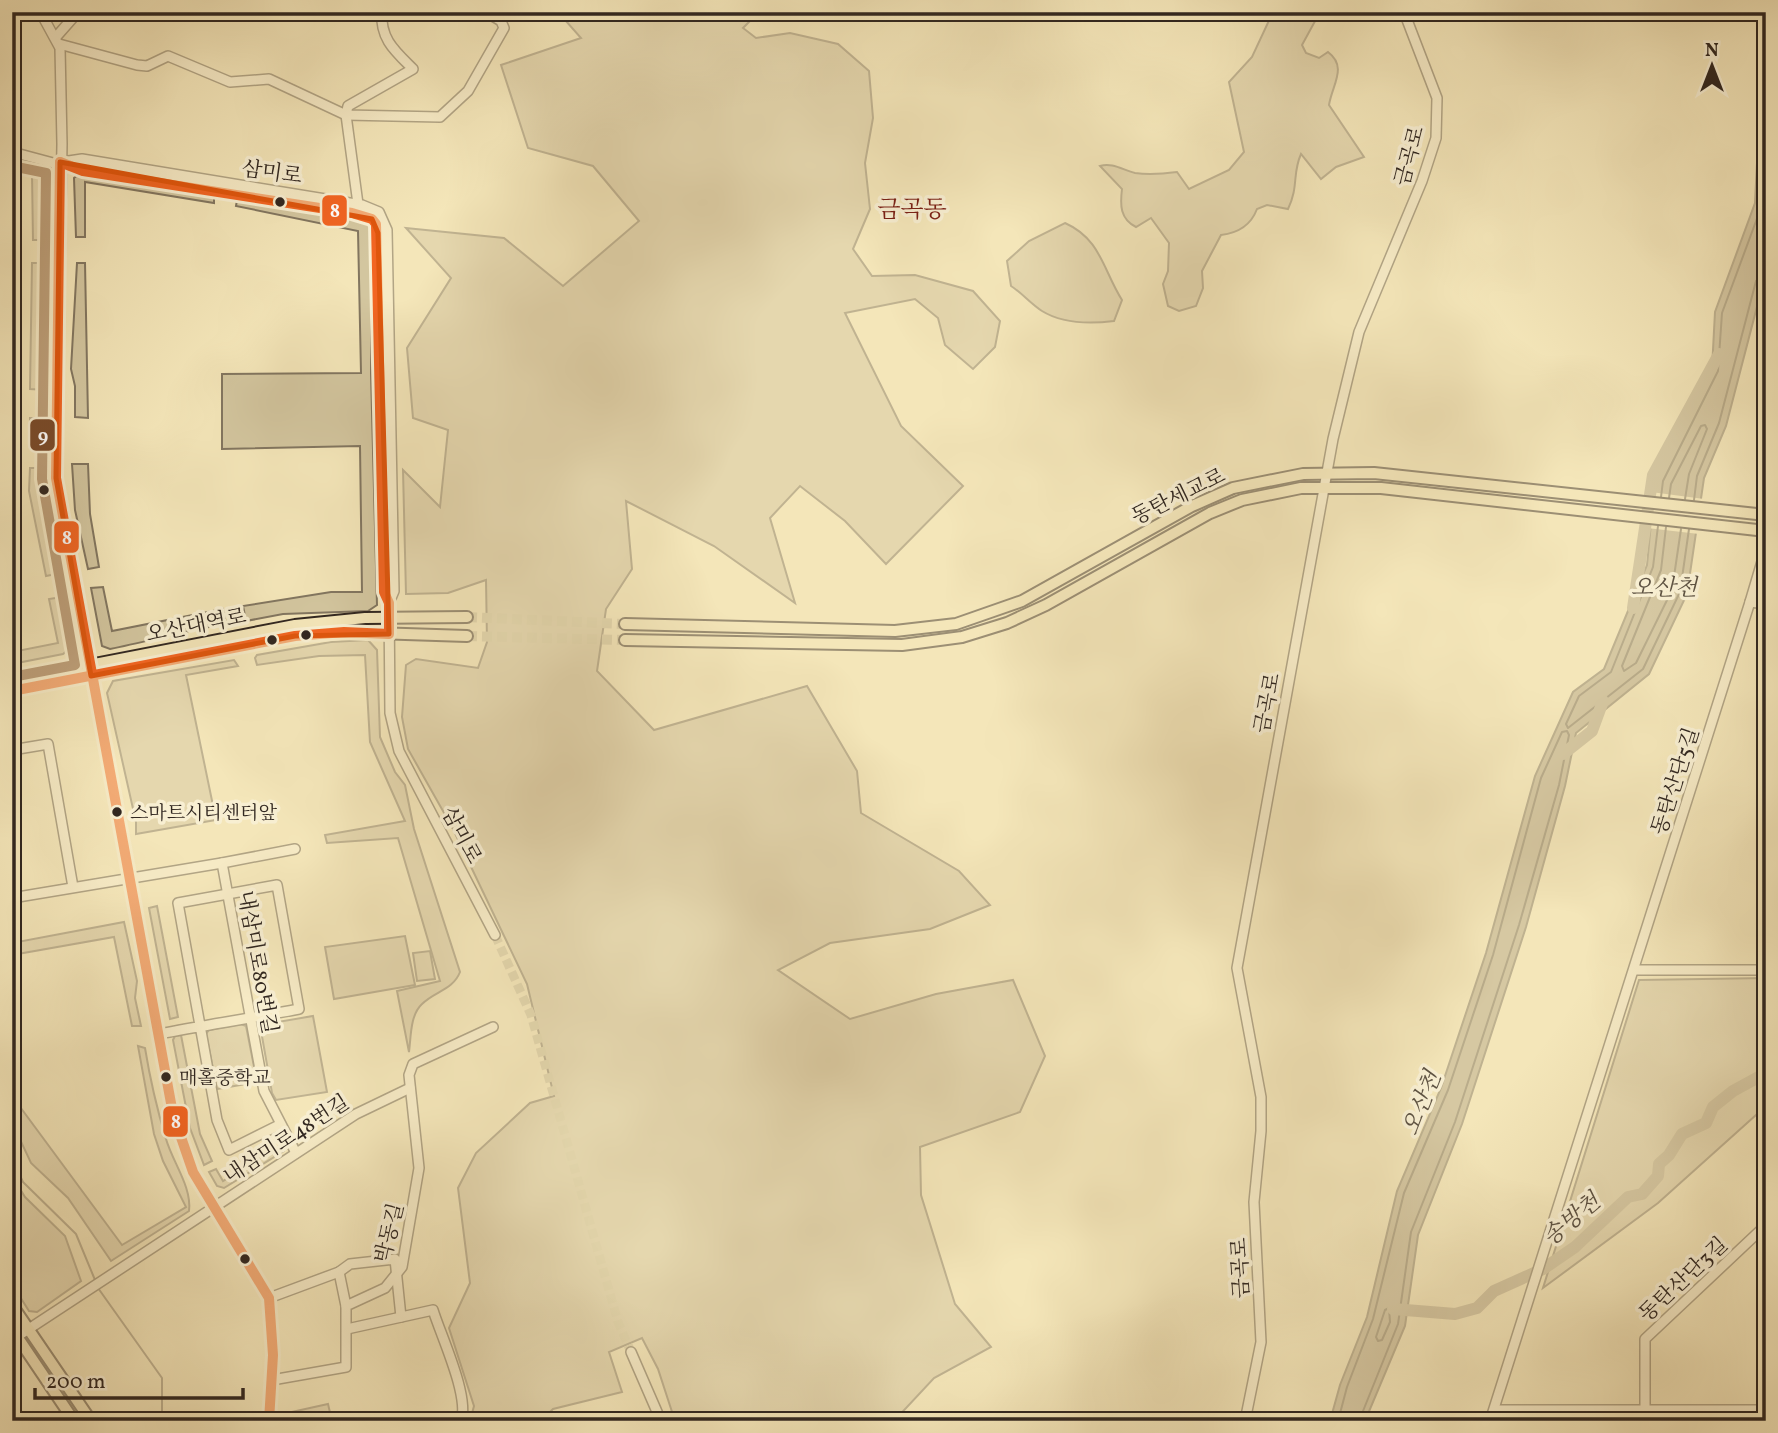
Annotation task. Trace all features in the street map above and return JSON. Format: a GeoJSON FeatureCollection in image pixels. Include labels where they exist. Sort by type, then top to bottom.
{"type":"FeatureCollection","features":[{"type":"Feature","properties":{"kind":"main road","name":"동탄세교로"},"geometry":{"type":"LineString","coordinates":[[625,624],[895,631],[956,624],[1023,601],[1213,496],[1266,480],[1327,471],[1374,473],[1766,516]]}},
{"type":"Feature","properties":{"kind":"main road","name":"동탄세교로"},"geometry":{"type":"LineString","coordinates":[[625,640],[877,646],[947,640],[994,628],[1026,615],[1224,507],[1278,492],[1324,486],[1381,488],[1766,531]]}},
{"type":"Feature","properties":{"kind":"main road","name":"오산대역로"},"geometry":{"type":"LineString","coordinates":[[12,691],[71,674],[295,625],[389,617]]}},
{"type":"Feature","properties":{"kind":"main road"},"geometry":{"type":"LineString","coordinates":[[389,617],[467,617]]}},
{"type":"Feature","properties":{"kind":"main road","name":"오산대역로"},"geometry":{"type":"LineString","coordinates":[[90,670],[295,636],[344,632],[389,634]]}},
{"type":"Feature","properties":{"kind":"main road"},"geometry":{"type":"LineString","coordinates":[[389,634],[467,636]]}},
{"type":"Feature","properties":{"kind":"main road"},"geometry":{"type":"LineString","coordinates":[[12,673],[52,665],[71,674],[58,688],[12,697]]}},
{"type":"Feature","properties":{"kind":"main road","name":"오산대역로"},"geometry":{"type":"LineString","coordinates":[[12,680],[71,674]]}},
{"type":"Feature","properties":{"kind":"main road"},"geometry":{"type":"LineString","coordinates":[[12,1305],[91,1421]]}},
{"type":"Feature","properties":{"kind":"main road"},"geometry":{"type":"LineString","coordinates":[[14,1335],[74,1421]]}},
{"type":"Feature","properties":{"kind":"street"},"geometry":{"type":"LineString","coordinates":[[44,12],[42,15],[57,41],[62,144],[57,478],[90,670],[182,1142],[212,1208],[257,1273],[269,1298],[272,1380],[269,1421]]}},
{"type":"Feature","properties":{"kind":"street"},"geometry":{"type":"LineString","coordinates":[[57,41],[78,12]]}},
{"type":"Feature","properties":{"kind":"street"},"geometry":{"type":"LineString","coordinates":[[358,204],[346,115],[348,106],[413,69],[389,45],[381,28],[382,12]]}},
{"type":"Feature","properties":{"kind":"street"},"geometry":{"type":"LineString","coordinates":[[57,41],[137,65],[147,66],[168,56],[230,82],[270,79],[346,115],[440,117],[468,91],[503,28],[501,21],[486,12]]}},
{"type":"Feature","properties":{"kind":"street","name":"금곡로"},"geometry":{"type":"LineString","coordinates":[[1245,1421],[1261,1342],[1254,1202],[1261,1097],[1237,968],[1324,486],[1359,332],[1422,181],[1436,138],[1437,98],[1404,12]]}},
{"type":"Feature","properties":{"kind":"street","name":"삼미로"},"geometry":{"type":"LineString","coordinates":[[12,152],[60,162],[83,171],[352,213],[372,219],[376,224],[384,592],[389,617],[390,713],[399,751],[495,935]]}},
{"type":"Feature","properties":{"kind":"street","name":"삼미로"},"geometry":{"type":"LineString","coordinates":[[60,162],[82,159],[358,204],[379,212],[387,229],[394,591],[388,603]]}},
{"type":"Feature","properties":{"kind":"street","name":"동탄산단5길"},"geometry":{"type":"LineString","coordinates":[[1490,1421],[1766,548]]}},
{"type":"Feature","properties":{"kind":"street"},"geometry":{"type":"LineString","coordinates":[[1750,602],[1766,604]]}},
{"type":"Feature","properties":{"kind":"street"},"geometry":{"type":"LineString","coordinates":[[12,750],[48,744],[73,887]]}},
{"type":"Feature","properties":{"kind":"street"},"geometry":{"type":"LineString","coordinates":[[12,898],[295,849]]}},
{"type":"Feature","properties":{"kind":"street","name":"내삼미로80번길"},"geometry":{"type":"LineString","coordinates":[[222,863],[264,1091],[279,1125],[296,1153]]}},
{"type":"Feature","properties":{"kind":"street"},"geometry":{"type":"LineString","coordinates":[[159,1034],[200,1026],[299,1009],[277,885],[178,903],[200,1026],[217,1120],[229,1150],[279,1125]]}},
{"type":"Feature","properties":{"kind":"street"},"geometry":{"type":"LineString","coordinates":[[1634,970],[1766,970]]}},
{"type":"Feature","properties":{"kind":"street"},"geometry":{"type":"LineString","coordinates":[[410,1088],[413,1064],[493,1027]]}},
{"type":"Feature","properties":{"kind":"street","name":"내삼미로48번길"},"geometry":{"type":"LineString","coordinates":[[14,1335],[114,1273],[372,1104],[410,1088]]}},
{"type":"Feature","properties":{"kind":"street","name":"박동길"},"geometry":{"type":"LineString","coordinates":[[346,1306],[385,1288],[397,1277],[402,1267],[418,1182],[417,1139],[410,1088]]}},
{"type":"Feature","properties":{"kind":"street","name":"동탄산단3길"},"geometry":{"type":"LineString","coordinates":[[1645,1421],[1645,1339],[1766,1225]]}},
{"type":"Feature","properties":{"kind":"street"},"geometry":{"type":"LineString","coordinates":[[269,1298],[339,1272],[350,1264],[395,1259],[401,1317]]}},
{"type":"Feature","properties":{"kind":"street"},"geometry":{"type":"LineString","coordinates":[[272,1380],[346,1367],[346,1306],[339,1272]]}},
{"type":"Feature","properties":{"kind":"street"},"geometry":{"type":"LineString","coordinates":[[347,1329],[433,1310],[458,1385],[464,1413],[461,1421]]}},
{"type":"Feature","properties":{"kind":"street"},"geometry":{"type":"LineString","coordinates":[[631,1352],[661,1421]]}},
{"type":"Feature","properties":{"kind":"street"},"geometry":{"type":"LineString","coordinates":[[1494,1409],[1766,1410]]}},
{"type":"Feature","properties":{"kind":"highlighted area"},"geometry":{"type":"Polygon","coordinates":[[[60,162],[372,219],[378,233],[389,634],[295,636],[91,676],[56,478],[60,162]]]}},
{"type":"Feature","properties":{"kind":"shaded area"},"geometry":{"type":"Polygon","coordinates":[[[558,12],[759,12],[743,28],[756,38],[790,33],[838,44],[869,71],[873,118],[865,163],[870,209],[853,249],[872,276],[915,275],[973,291],[1000,321],[995,347],[973,369],[945,345],[938,318],[915,299],[845,313],[901,426],[963,486],[886,564],[845,521],[800,486],[770,518],[795,603],[714,546],[626,501],[632,569],[606,609],[597,671],[654,730],[807,686],[857,771],[861,813],[959,871],[990,905],[930,929],[830,943],[778,970],[850,1019],[936,994],[1013,980],[1045,1056],[1020,1112],[920,1147],[921,1195],[955,1304],[991,1347],[934,1378],[894,1421],[675,1421],[658,1369],[642,1338],[609,1352],[622,1392],[553,1409],[541,1421],[470,1421],[474,1406],[449,1328],[470,1283],[458,1188],[476,1153],[530,1103],[554,1096],[527,984],[452,827],[408,749],[402,717],[406,665],[416,659],[478,668],[487,642],[486,580],[448,593],[406,594],[403,470],[440,507],[448,430],[413,418],[407,348],[451,278],[406,228],[504,238],[563,286],[639,221],[593,166],[528,148],[501,65],[581,38],[558,12]]]}},
{"type":"Feature","properties":{"kind":"shaded area"},"geometry":{"type":"Polygon","coordinates":[[[1273,12],[1320,12],[1302,45],[1306,53],[1319,58],[1328,52],[1334,58],[1338,70],[1329,105],[1364,157],[1336,167],[1321,179],[1301,154],[1288,209],[1267,205],[1257,209],[1243,227],[1221,235],[1202,271],[1203,288],[1196,306],[1179,311],[1168,306],[1163,284],[1168,271],[1169,243],[1151,218],[1136,227],[1127,220],[1121,206],[1122,189],[1100,166],[1113,166],[1140,174],[1177,172],[1189,189],[1229,170],[1244,152],[1229,82],[1252,57],[1273,12]]]}},
{"type":"Feature","properties":{"kind":"shaded area"},"geometry":{"type":"Polygon","coordinates":[[[12,159],[39,164],[45,168],[44,240],[33,240],[32,174],[12,171],[12,159]]]}},
{"type":"Feature","properties":{"kind":"shaded area"},"geometry":{"type":"Polygon","coordinates":[[[79,174],[214,197],[214,203],[85,182],[85,237],[76,237],[74,178],[79,174]]]}},
{"type":"Feature","properties":{"kind":"shaded area"},"geometry":{"type":"Polygon","coordinates":[[[237,200],[366,222],[372,229],[371,373],[377,605],[368,611],[283,614],[246,621],[243,606],[331,592],[362,592],[360,446],[222,449],[222,374],[361,373],[358,231],[236,206],[237,200]]]}},
{"type":"Feature","properties":{"kind":"shaded area"},"geometry":{"type":"Polygon","coordinates":[[[1065,223],[1094,246],[1122,300],[1114,321],[1086,323],[1050,315],[1011,286],[1007,261],[1029,241],[1065,223]]]}},
{"type":"Feature","properties":{"kind":"shaded area"},"geometry":{"type":"Polygon","coordinates":[[[32,263],[43,263],[45,390],[30,389],[32,263]]]}},
{"type":"Feature","properties":{"kind":"shaded area"},"geometry":{"type":"Polygon","coordinates":[[[77,263],[85,263],[88,418],[75,417],[75,386],[71,369],[77,263]]]}},
{"type":"Feature","properties":{"kind":"shaded area"},"geometry":{"type":"Polygon","coordinates":[[[30,418],[43,419],[43,438],[30,437],[30,418]]]}},
{"type":"Feature","properties":{"kind":"shaded area"},"geometry":{"type":"Polygon","coordinates":[[[72,464],[88,464],[90,514],[99,567],[88,569],[75,510],[72,464]]]}},
{"type":"Feature","properties":{"kind":"shaded area"},"geometry":{"type":"Polygon","coordinates":[[[30,468],[42,468],[56,574],[46,576],[29,491],[30,468]]]}},
{"type":"Feature","properties":{"kind":"shaded area"},"geometry":{"type":"Polygon","coordinates":[[[103,587],[112,631],[223,609],[226,624],[110,649],[102,646],[91,588],[103,587]]]}},
{"type":"Feature","properties":{"kind":"shaded area"},"geometry":{"type":"Polygon","coordinates":[[[62,597],[70,648],[63,654],[12,664],[12,652],[58,643],[49,599],[62,597]]]}},
{"type":"Feature","properties":{"kind":"shaded area"},"geometry":{"type":"Polygon","coordinates":[[[368,640],[377,650],[380,737],[395,772],[405,785],[414,829],[460,972],[453,983],[418,1009],[412,1026],[409,1052],[397,991],[440,981],[398,838],[327,843],[325,835],[405,821],[370,742],[365,655],[319,656],[257,665],[255,658],[257,655],[331,642],[368,640]]]}},
{"type":"Feature","properties":{"kind":"shaded area"},"geometry":{"type":"Polygon","coordinates":[[[234,660],[238,666],[186,675],[216,820],[136,834],[136,822],[107,693],[113,681],[234,660]]]}},
{"type":"Feature","properties":{"kind":"shaded area"},"geometry":{"type":"Polygon","coordinates":[[[157,906],[178,1017],[170,1019],[149,908],[157,906]]]}},
{"type":"Feature","properties":{"kind":"shaded area"},"geometry":{"type":"Polygon","coordinates":[[[124,922],[137,981],[135,998],[141,1026],[132,1026],[114,937],[12,955],[12,943],[124,922]]]}},
{"type":"Feature","properties":{"kind":"shaded area"},"geometry":{"type":"Polygon","coordinates":[[[405,936],[415,985],[334,999],[325,947],[405,936]]]}},
{"type":"Feature","properties":{"kind":"shaded area"},"geometry":{"type":"Polygon","coordinates":[[[430,951],[435,979],[417,981],[413,953],[430,951]]]}},
{"type":"Feature","properties":{"kind":"shaded area"},"geometry":{"type":"Polygon","coordinates":[[[1766,978],[1766,1106],[1658,1203],[1543,1288],[1639,980],[1766,978]]]}},
{"type":"Feature","properties":{"kind":"shaded area"},"geometry":{"type":"Polygon","coordinates":[[[313,1016],[327,1092],[276,1100],[272,1093],[260,1025],[313,1016]]]}},
{"type":"Feature","properties":{"kind":"shaded area"},"geometry":{"type":"Polygon","coordinates":[[[241,1024],[246,1026],[257,1082],[217,1089],[206,1034],[209,1030],[241,1024]]]}},
{"type":"Feature","properties":{"kind":"shaded area"},"geometry":{"type":"Polygon","coordinates":[[[181,1035],[200,1134],[212,1161],[204,1165],[190,1128],[173,1040],[175,1036],[181,1035]]]}},
{"type":"Feature","properties":{"kind":"shaded area"},"geometry":{"type":"Polygon","coordinates":[[[138,1046],[145,1048],[151,1083],[169,1148],[188,1193],[189,1211],[111,1261],[68,1198],[31,1163],[17,1133],[12,1131],[12,1096],[122,1245],[186,1207],[163,1161],[154,1134],[138,1046]]]}},
{"type":"Feature","properties":{"kind":"shaded area"},"geometry":{"type":"Polygon","coordinates":[[[284,1144],[284,1151],[224,1188],[217,1186],[209,1172],[216,1169],[223,1181],[284,1144]]]}},
{"type":"Feature","properties":{"kind":"shaded area"},"geometry":{"type":"Polygon","coordinates":[[[12,1176],[25,1197],[65,1236],[81,1281],[37,1312],[29,1311],[12,1284],[12,1176]]]}},
{"type":"Feature","properties":{"kind":"shaded area"},"geometry":{"type":"Polygon","coordinates":[[[328,1404],[332,1421],[288,1421],[287,1413],[328,1404]]]}},
{"type":"Feature","properties":{"kind":"water","name":"오산천"},"geometry":{"type":"Polygon","coordinates":[[[1766,89],[1766,272],[1726,426],[1704,478],[1687,594],[1649,674],[1576,733],[1565,786],[1526,927],[1462,1124],[1418,1235],[1405,1326],[1365,1421],[1330,1421],[1340,1385],[1367,1317],[1397,1191],[1441,1088],[1486,953],[1535,776],[1573,692],[1604,669],[1647,565],[1655,480],[1712,369],[1715,312],[1755,203],[1759,123],[1766,89]]]}},
{"type":"Feature","properties":{"kind":"pier"},"geometry":{"type":"Polygon","coordinates":[[[1651,492],[1704,499],[1699,534],[1647,528],[1651,492]]]}},
{"type":"Feature","properties":{"kind":"waterway","name":"오산천"},"geometry":{"type":"LineString","coordinates":[[1633,608],[1653,475],[1719,354]]}},
{"type":"Feature","properties":{"kind":"waterway","name":"오산천"},"geometry":{"type":"LineString","coordinates":[[1563,754],[1592,731],[1603,701]]}},
{"type":"Feature","properties":{"kind":"waterway","name":"송방천"},"geometry":{"type":"LineString","coordinates":[[1393,1309],[1455,1314],[1477,1308],[1494,1291],[1543,1269],[1575,1247],[1628,1197],[1642,1194],[1658,1176],[1659,1164],[1669,1155],[1682,1134],[1706,1123],[1713,1107],[1733,1091],[1766,1073]]}},
{"type":"Feature","properties":{"kind":"waterway"},"geometry":{"type":"LineString","coordinates":[[12,1159],[23,1182],[76,1234],[95,1280]]}},
{"type":"Feature","properties":{"kind":"waterway"},"geometry":{"type":"LineString","coordinates":[[98,1288],[162,1378],[162,1421]]}},
{"type":"Feature","properties":{"kind":"tunnel"},"geometry":{"type":"LineString","coordinates":[[467,617],[625,624]]}},
{"type":"Feature","properties":{"kind":"tunnel"},"geometry":{"type":"LineString","coordinates":[[467,636],[625,640]]}},
{"type":"Feature","properties":{"kind":"tunnel"},"geometry":{"type":"LineString","coordinates":[[495,935],[531,1015],[618,1322],[631,1352]]}},
{"type":"Feature","properties":{"kind":"transit line","name":"8"},"geometry":{"type":"LineString","coordinates":[[60,162],[56,478],[173,1114],[193,1172],[269,1298],[273,1355],[269,1421]]}},
{"type":"Feature","properties":{"kind":"transit line","name":"8"},"geometry":{"type":"LineString","coordinates":[[12,691],[295,636],[344,632],[389,634],[389,603],[384,592],[376,224],[372,219],[352,213],[83,171],[60,162]]}},
{"type":"Feature","properties":{"kind":"transit line","name":"9"},"geometry":{"type":"LineString","coordinates":[[12,166],[46,173],[42,479],[75,665],[12,677]]}},
{"type":"Feature","properties":{"kind":"place","name":"스마트시티센터앞"},"geometry":{"type":"Point","coordinates":[117,812]}},
{"type":"Feature","properties":{"kind":"place","name":"매홀중학교"},"geometry":{"type":"Point","coordinates":[166,1077]}},
{"type":"Feature","properties":{"kind":"district","name":"금곡동"},"geometry":{"type":"Point","coordinates":[912,209]}}]}
